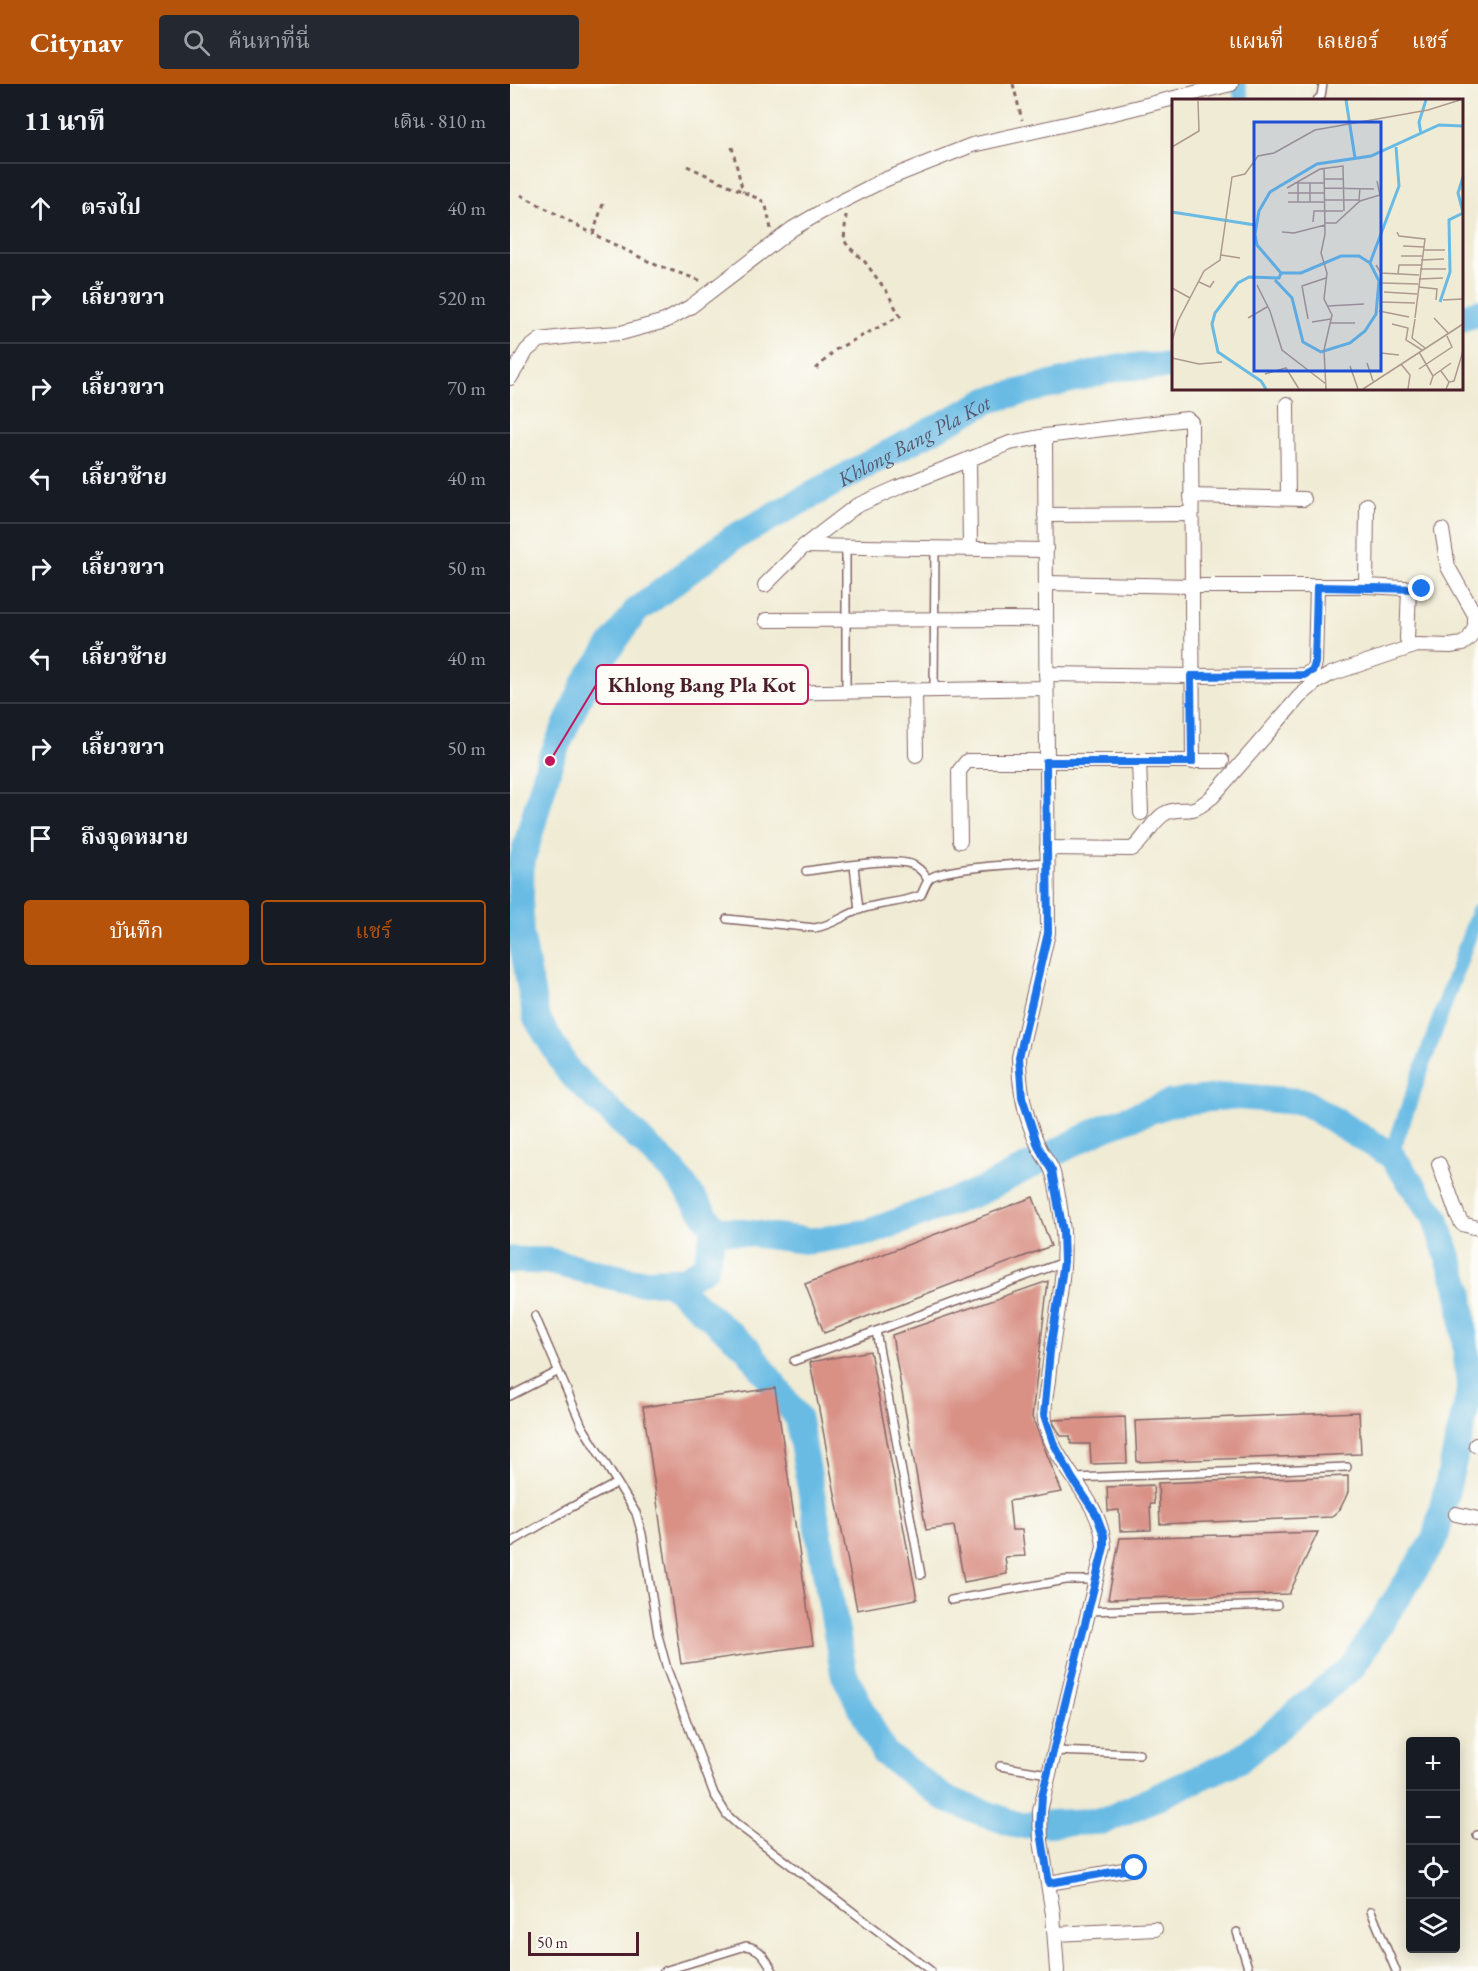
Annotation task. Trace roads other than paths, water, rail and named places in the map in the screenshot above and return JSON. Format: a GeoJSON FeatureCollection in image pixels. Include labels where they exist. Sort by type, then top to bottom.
{"type":"FeatureCollection","features":[{"type":"Feature","properties":{"kind":"street"},"geometry":{"type":"LineString","coordinates":[[510,378],[527,350],[540,340],[621,333],[665,321],[690,307],[792,229],[884,180],[972,145],[1227,85]]}},
{"type":"Feature","properties":{"kind":"street"},"geometry":{"type":"LineString","coordinates":[[1287,404],[1288,498]]}},
{"type":"Feature","properties":{"kind":"street"},"geometry":{"type":"LineString","coordinates":[[765,585],[804,546],[856,506],[969,459],[1010,443],[1045,436],[1187,419],[1191,422],[1192,762]]}},
{"type":"Feature","properties":{"kind":"street"},"geometry":{"type":"LineString","coordinates":[[1045,436],[1048,933],[1019,1057],[1022,1097],[1038,1146],[1052,1171],[1063,1231],[1064,1262],[1050,1351],[1044,1415],[1049,1433],[1072,1478],[1096,1514],[1104,1535],[1104,1547],[1040,1811],[1040,1826],[1055,1934],[1057,1971]]}},
{"type":"Feature","properties":{"kind":"street"},"geometry":{"type":"LineString","coordinates":[[969,459],[970,548]]}},
{"type":"Feature","properties":{"kind":"street"},"geometry":{"type":"LineString","coordinates":[[1191,496],[1304,499]]}},
{"type":"Feature","properties":{"kind":"street"},"geometry":{"type":"LineString","coordinates":[[1366,586],[1367,505]]}},
{"type":"Feature","properties":{"kind":"street"},"geometry":{"type":"LineString","coordinates":[[1046,515],[1191,514]]}},
{"type":"Feature","properties":{"kind":"street"},"geometry":{"type":"LineString","coordinates":[[1047,855],[1132,849],[1141,843],[1154,822],[1166,812],[1193,809],[1213,796],[1299,697],[1315,683],[1331,674],[1417,645],[1450,646],[1462,644],[1469,639],[1474,627],[1474,615],[1448,567],[1442,530]]}},
{"type":"Feature","properties":{"kind":"street"},"geometry":{"type":"LineString","coordinates":[[804,546],[1046,550]]}},
{"type":"Feature","properties":{"kind":"street"},"geometry":{"type":"LineString","coordinates":[[1046,583],[1366,586],[1415,589],[1407,639]]}},
{"type":"Feature","properties":{"kind":"street"},"geometry":{"type":"LineString","coordinates":[[1046,674],[1304,675],[1313,670],[1315,663],[1317,587]]}},
{"type":"Feature","properties":{"kind":"street"},"geometry":{"type":"LineString","coordinates":[[766,620],[1046,619]]}},
{"type":"Feature","properties":{"kind":"street"},"geometry":{"type":"LineString","coordinates":[[768,693],[1046,688]]}},
{"type":"Feature","properties":{"kind":"street"},"geometry":{"type":"LineString","coordinates":[[915,692],[916,755]]}},
{"type":"Feature","properties":{"kind":"street"},"geometry":{"type":"LineString","coordinates":[[960,841],[959,771],[967,762],[1222,762]]}},
{"type":"Feature","properties":{"kind":"street"},"geometry":{"type":"LineString","coordinates":[[1139,762],[1141,813]]}},
{"type":"Feature","properties":{"kind":"street"},"geometry":{"type":"LineString","coordinates":[[1439,1164],[1462,1224],[1478,1228]]}},
{"type":"Feature","properties":{"kind":"street"},"geometry":{"type":"LineString","coordinates":[[1456,1514],[1478,1519]]}},
{"type":"Feature","properties":{"kind":"street"},"geometry":{"type":"LineString","coordinates":[[1049,1883],[1135,1868]]}},
{"type":"Feature","properties":{"kind":"street"},"geometry":{"type":"LineString","coordinates":[[1055,1934],[1155,1929]]}},
{"type":"Feature","properties":{"kind":"lane"},"geometry":{"type":"LineString","coordinates":[[1318,99],[1321,96],[1323,84]]}},
{"type":"Feature","properties":{"kind":"lane"},"geometry":{"type":"LineString","coordinates":[[846,547],[848,620],[846,692]]}},
{"type":"Feature","properties":{"kind":"lane"},"geometry":{"type":"LineString","coordinates":[[934,691],[935,548]]}},
{"type":"Feature","properties":{"kind":"lane"},"geometry":{"type":"LineString","coordinates":[[727,919],[815,928],[827,926],[859,910],[910,900],[921,894],[928,880],[938,874],[1047,855]]}},
{"type":"Feature","properties":{"kind":"lane"},"geometry":{"type":"LineString","coordinates":[[806,871],[892,861],[911,864],[922,871],[928,880]]}},
{"type":"Feature","properties":{"kind":"lane"},"geometry":{"type":"LineString","coordinates":[[854,866],[859,910]]}},
{"type":"Feature","properties":{"kind":"lane"},"geometry":{"type":"LineString","coordinates":[[794,1361],[1064,1262]]}},
{"type":"Feature","properties":{"kind":"lane"},"geometry":{"type":"LineString","coordinates":[[535,1316],[582,1426],[636,1514],[642,1534],[658,1635],[667,1669],[714,1794],[727,1815],[738,1825],[931,1971]]}},
{"type":"Feature","properties":{"kind":"lane"},"geometry":{"type":"LineString","coordinates":[[876,1331],[921,1575]]}},
{"type":"Feature","properties":{"kind":"lane"},"geometry":{"type":"LineString","coordinates":[[510,1396],[557,1372]]}},
{"type":"Feature","properties":{"kind":"lane"},"geometry":{"type":"LineString","coordinates":[[1072,1478],[1347,1467]]}},
{"type":"Feature","properties":{"kind":"lane"},"geometry":{"type":"LineString","coordinates":[[510,1543],[566,1510],[617,1484]]}},
{"type":"Feature","properties":{"kind":"lane"},"geometry":{"type":"LineString","coordinates":[[951,1600],[1066,1580],[1096,1580]]}},
{"type":"Feature","properties":{"kind":"lane"},"geometry":{"type":"LineString","coordinates":[[1088,1611],[1277,1605]]}},
{"type":"Feature","properties":{"kind":"lane"},"geometry":{"type":"LineString","coordinates":[[1054,1751],[1139,1754]]}},
{"type":"Feature","properties":{"kind":"lane"},"geometry":{"type":"LineString","coordinates":[[1000,1766],[1048,1774]]}},
{"type":"Feature","properties":{"kind":"lane"},"geometry":{"type":"LineString","coordinates":[[1371,1911],[1396,1971]]}},
{"type":"Feature","properties":{"kind":"lane"},"geometry":{"type":"LineString","coordinates":[[1237,1932],[1249,1971]]}},
{"type":"Feature","properties":{"kind":"lane"},"geometry":{"type":"LineString","coordinates":[[664,1971],[746,1946],[754,1947],[764,1954],[773,1971]]}},
{"type":"Feature","properties":{"kind":"waterway"},"geometry":{"type":"LineString","coordinates":[[1238,84],[1242,99]]}},
{"type":"Feature","properties":{"kind":"waterway","name":"Khlong Bang Pla Kot"},"geometry":{"type":"LineString","coordinates":[[1463,318],[1478,313]]}},
{"type":"Feature","properties":{"kind":"waterway","name":"Khlong Bang Pla Kot"},"geometry":{"type":"LineString","coordinates":[[510,1260],[548,1261],[636,1282],[682,1280],[705,1268],[715,1229],[675,1173],[569,1072],[536,1017],[520,931],[521,865],[550,761],[586,681],[636,611],[733,538],[989,400],[1121,367],[1172,366]]}},
{"type":"Feature","properties":{"kind":"waterway"},"geometry":{"type":"LineString","coordinates":[[1391,1155],[1478,911]]}},
{"type":"Feature","properties":{"kind":"waterway"},"geometry":{"type":"LineString","coordinates":[[668,1281],[747,1348],[798,1418],[844,1674],[884,1753],[946,1799],[1017,1825],[1104,1821],[1239,1760],[1352,1667],[1435,1539],[1470,1391],[1460,1292],[1435,1217],[1391,1155],[1304,1102],[1231,1096],[1171,1103],[1103,1128],[981,1191],[870,1232],[810,1241],[715,1229]]}},
{"type":"Feature","properties":{"kind":"place","name":"Khlong Bang Pla Kot"},"geometry":{"type":"Point","coordinates":[550,761]}}]}
